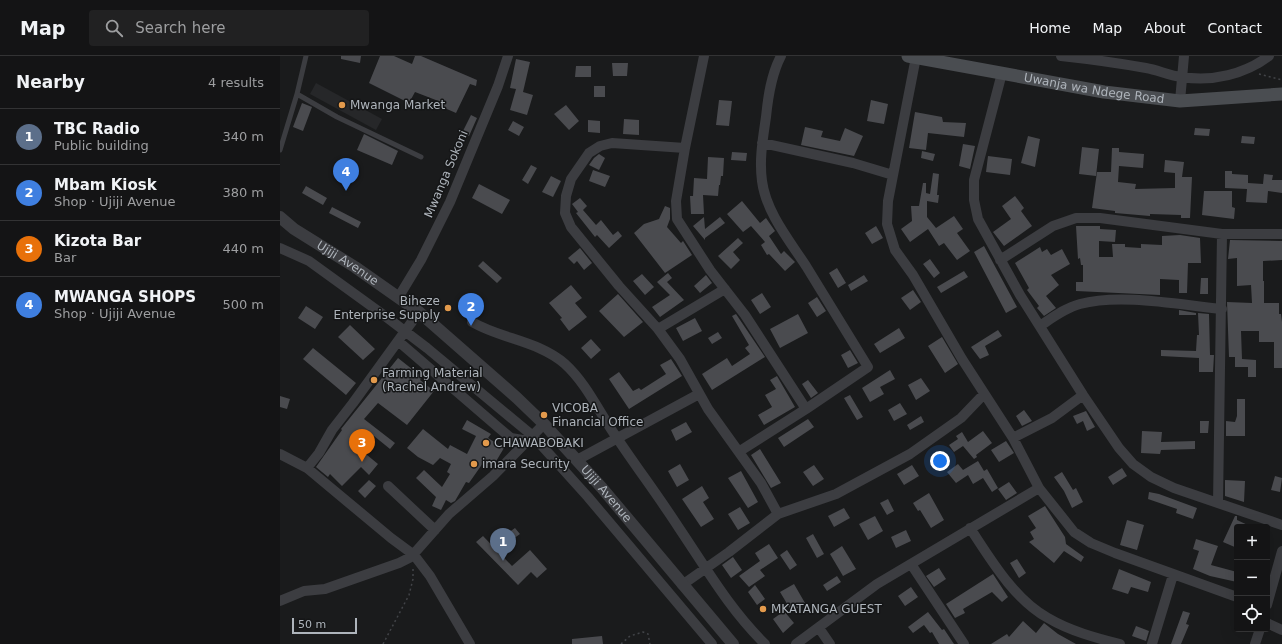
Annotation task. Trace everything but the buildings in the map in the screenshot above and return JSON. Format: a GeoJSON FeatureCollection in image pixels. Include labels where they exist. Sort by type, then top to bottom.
{"type":"FeatureCollection","features":[{"type":"Feature","properties":{"kind":"main road","name":"Uwanja wa Ndege Road"},"geometry":{"type":"LineString","coordinates":[[914,56],[1104,92],[1180,101],[1282,94]]}},
{"type":"Feature","properties":{"kind":"street","name":"Mwanga Sokoni"},"geometry":{"type":"LineString","coordinates":[[398,298],[432,239],[450,202],[498,86],[508,56]]}},
{"type":"Feature","properties":{"kind":"street"},"geometry":{"type":"LineString","coordinates":[[704,56],[685,148],[676,201],[677,219],[689,240],[745,315],[806,409]]}},
{"type":"Feature","properties":{"kind":"street"},"geometry":{"type":"LineString","coordinates":[[740,451],[868,367],[772,211],[762,182],[760,162],[769,94],[777,64],[781,56]]}},
{"type":"Feature","properties":{"kind":"street"},"geometry":{"type":"LineString","coordinates":[[914,56],[888,201],[887,224],[895,250],[913,275],[984,394],[1013,438],[1040,488],[1074,532],[1091,543],[1115,553],[1234,596]]}},
{"type":"Feature","properties":{"kind":"street"},"geometry":{"type":"LineString","coordinates":[[1061,56],[1146,68],[1182,78],[1218,76],[1248,70],[1270,56]]}},
{"type":"Feature","properties":{"kind":"street"},"geometry":{"type":"LineString","coordinates":[[1180,101],[1184,56]]}},
{"type":"Feature","properties":{"kind":"street"},"geometry":{"type":"LineString","coordinates":[[1002,73],[974,180],[974,200],[978,220],[1000,260],[1040,326],[1083,395],[1119,448],[1133,464],[1151,478],[1174,488],[1282,525]]}},
{"type":"Feature","properties":{"kind":"street"},"geometry":{"type":"LineString","coordinates":[[685,148],[618,143],[600,146],[589,153],[571,179],[566,196],[565,213],[571,227],[619,286],[658,329],[680,359],[699,394],[740,451],[764,488],[778,514]]}},
{"type":"Feature","properties":{"kind":"street"},"geometry":{"type":"LineString","coordinates":[[762,143],[853,163],[893,175]]}},
{"type":"Feature","properties":{"kind":"street","name":"Ujiji Avenue"},"geometry":{"type":"LineString","coordinates":[[280,217],[419,312],[493,375],[544,424],[577,460],[733,644]]}},
{"type":"Feature","properties":{"kind":"street"},"geometry":{"type":"LineString","coordinates":[[1000,260],[1053,226],[1076,218],[1100,218],[1222,234],[1282,234]]}},
{"type":"Feature","properties":{"kind":"street","name":"Ujiji Avenue"},"geometry":{"type":"LineString","coordinates":[[280,226],[294,228]]}},
{"type":"Feature","properties":{"kind":"street"},"geometry":{"type":"LineString","coordinates":[[1218,503],[1222,234]]}},
{"type":"Feature","properties":{"kind":"street"},"geometry":{"type":"LineString","coordinates":[[280,248],[320,269],[406,331],[530,439],[588,497],[712,644]]}},
{"type":"Feature","properties":{"kind":"street"},"geometry":{"type":"LineString","coordinates":[[658,329],[725,289]]}},
{"type":"Feature","properties":{"kind":"street"},"geometry":{"type":"LineString","coordinates":[[1040,326],[1079,304],[1096,301],[1147,302],[1222,309]]}},
{"type":"Feature","properties":{"kind":"street"},"geometry":{"type":"LineString","coordinates":[[307,468],[319,453],[332,430],[353,404],[419,312]]}},
{"type":"Feature","properties":{"kind":"street"},"geometry":{"type":"LineString","coordinates":[[472,322],[485,330],[517,340],[552,354],[566,365],[591,396],[617,439],[679,528],[705,569],[737,613],[765,644]]}},
{"type":"Feature","properties":{"kind":"street"},"geometry":{"type":"LineString","coordinates":[[398,341],[511,438],[530,439]]}},
{"type":"Feature","properties":{"kind":"street"},"geometry":{"type":"LineString","coordinates":[[577,460],[699,394]]}},
{"type":"Feature","properties":{"kind":"street"},"geometry":{"type":"LineString","coordinates":[[682,585],[778,514],[836,494],[910,454],[961,418],[984,394]]}},
{"type":"Feature","properties":{"kind":"street"},"geometry":{"type":"LineString","coordinates":[[1013,438],[1052,418],[1083,395]]}},
{"type":"Feature","properties":{"kind":"street"},"geometry":{"type":"LineString","coordinates":[[280,601],[304,591],[325,589],[399,563],[412,556],[449,514],[493,476],[544,424]]}},
{"type":"Feature","properties":{"kind":"street"},"geometry":{"type":"LineString","coordinates":[[280,454],[307,468],[412,556],[430,576],[470,644]]}},
{"type":"Feature","properties":{"kind":"street"},"geometry":{"type":"LineString","coordinates":[[388,486],[435,530]]}},
{"type":"Feature","properties":{"kind":"street"},"geometry":{"type":"LineString","coordinates":[[796,644],[860,596],[970,528],[1040,488]]}},
{"type":"Feature","properties":{"kind":"street"},"geometry":{"type":"LineString","coordinates":[[970,528],[1011,586],[1029,604],[1047,618],[1071,629],[1120,644]]}},
{"type":"Feature","properties":{"kind":"street"},"geometry":{"type":"LineString","coordinates":[[1269,596],[1282,550]]}},
{"type":"Feature","properties":{"kind":"street"},"geometry":{"type":"LineString","coordinates":[[911,564],[964,644]]}},
{"type":"Feature","properties":{"kind":"street"},"geometry":{"type":"LineString","coordinates":[[1152,644],[1173,575]]}},
{"type":"Feature","properties":{"kind":"street"},"geometry":{"type":"LineString","coordinates":[[1270,624],[1282,630]]}},
{"type":"Feature","properties":{"kind":"street"},"geometry":{"type":"LineString","coordinates":[[819,628],[830,644]]}},
{"type":"Feature","properties":{"kind":"street"},"geometry":{"type":"LineString","coordinates":[[1255,644],[1259,632]]}},
{"type":"Feature","properties":{"kind":"lane"},"geometry":{"type":"LineString","coordinates":[[280,150],[297,94],[306,56]]}},
{"type":"Feature","properties":{"kind":"lane"},"geometry":{"type":"LineString","coordinates":[[297,94],[337,117],[421,157]]}},
{"type":"Feature","properties":{"kind":"path"},"geometry":{"type":"LineString","coordinates":[[1248,70],[1282,80]]}},
{"type":"Feature","properties":{"kind":"path"},"geometry":{"type":"LineString","coordinates":[[383,644],[411,588],[413,570],[412,556]]}},
{"type":"Feature","properties":{"kind":"path"},"geometry":{"type":"LineString","coordinates":[[621,644],[630,636],[643,632],[648,634],[650,644]]}},
{"type":"Feature","properties":{"kind":"shaded area","name":"Mwanga Market"},"geometry":{"type":"Polygon","coordinates":[[[316,83],[382,119],[376,130],[310,94],[316,83]]]}},
{"type":"Feature","properties":{"kind":"place","name":"Mwanga Market"},"geometry":{"type":"Point","coordinates":[342,105]}},
{"type":"Feature","properties":{"kind":"place","name":"MWANGA SHOPS"},"geometry":{"type":"Point","coordinates":[346,191]}},
{"type":"Feature","properties":{"kind":"place","name":"Biheze Enterprise Supply"},"geometry":{"type":"Point","coordinates":[448,308]}},
{"type":"Feature","properties":{"kind":"place","name":"Mbam Kiosk"},"geometry":{"type":"Point","coordinates":[471,326]}},
{"type":"Feature","properties":{"kind":"place","name":"Farming Material (Rachel Andrew)"},"geometry":{"type":"Point","coordinates":[374,380]}},
{"type":"Feature","properties":{"kind":"place","name":"VICOBA Financial Office"},"geometry":{"type":"Point","coordinates":[544,415]}},
{"type":"Feature","properties":{"kind":"place","name":"CHAWABOBAKI"},"geometry":{"type":"Point","coordinates":[486,443]}},
{"type":"Feature","properties":{"kind":"place","name":"Kizota Bar"},"geometry":{"type":"Point","coordinates":[362,462]}},
{"type":"Feature","properties":{"kind":"place","name":"imara Security"},"geometry":{"type":"Point","coordinates":[474,464]}},
{"type":"Feature","properties":{"kind":"place","name":"TBC Radio"},"geometry":{"type":"Point","coordinates":[503,561]}},
{"type":"Feature","properties":{"kind":"place","name":"MKATANGA GUEST"},"geometry":{"type":"Point","coordinates":[763,609]}}]}
